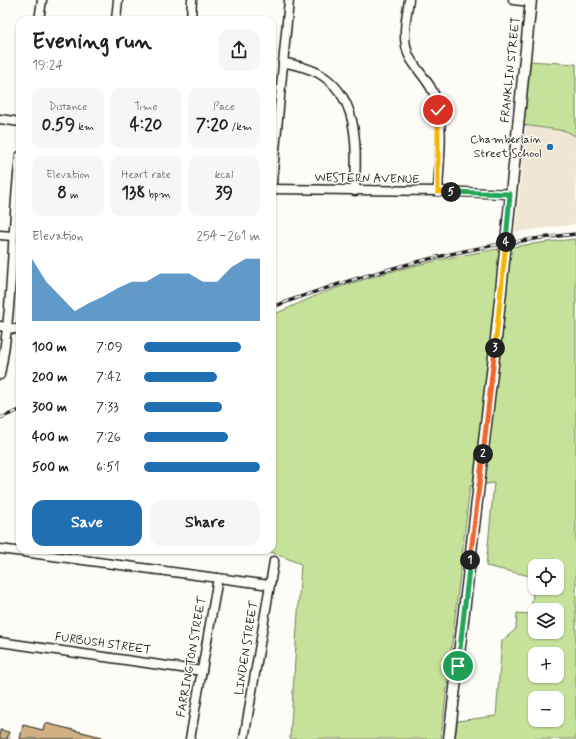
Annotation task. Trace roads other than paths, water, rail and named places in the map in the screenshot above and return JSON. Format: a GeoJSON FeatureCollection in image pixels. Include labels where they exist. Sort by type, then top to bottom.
{"type":"FeatureCollection","features":[{"type":"Feature","properties":{"kind":"street"},"geometry":{"type":"LineString","coordinates":[[40,16],[42,0]]}},
{"type":"Feature","properties":{"kind":"street"},"geometry":{"type":"LineString","coordinates":[[116,16],[118,0]]}},
{"type":"Feature","properties":{"kind":"street"},"geometry":{"type":"LineString","coordinates":[[191,16],[192,0]]}},
{"type":"Feature","properties":{"kind":"street"},"geometry":{"type":"LineString","coordinates":[[276,139],[289,0]]}},
{"type":"Feature","properties":{"kind":"street"},"geometry":{"type":"LineString","coordinates":[[409,0],[405,33],[407,49],[412,61],[430,85],[438,110],[438,192]]}},
{"type":"Feature","properties":{"kind":"street"},"geometry":{"type":"LineString","coordinates":[[513,0],[531,1]]}},
{"type":"Feature","properties":{"kind":"street","name":"FRANKLIN STREET"},"geometry":{"type":"LineString","coordinates":[[449,739],[496,339],[531,1]]}},
{"type":"Feature","properties":{"kind":"street"},"geometry":{"type":"LineString","coordinates":[[283,62],[309,69],[325,77],[337,89],[347,103],[355,136],[355,191]]}},
{"type":"Feature","properties":{"kind":"street"},"geometry":{"type":"LineString","coordinates":[[0,119],[16,121]]}},
{"type":"Feature","properties":{"kind":"street","name":"WESTERN AVENUE"},"geometry":{"type":"LineString","coordinates":[[276,189],[510,194]]}},
{"type":"Feature","properties":{"kind":"street"},"geometry":{"type":"LineString","coordinates":[[0,375],[16,203]]}},
{"type":"Feature","properties":{"kind":"street"},"geometry":{"type":"LineString","coordinates":[[0,234],[12,236]]}},
{"type":"Feature","properties":{"kind":"street"},"geometry":{"type":"LineString","coordinates":[[4,327],[16,329]]}},
{"type":"Feature","properties":{"kind":"street"},"geometry":{"type":"LineString","coordinates":[[0,549],[16,550]]}},
{"type":"Feature","properties":{"kind":"street"},"geometry":{"type":"LineString","coordinates":[[63,554],[270,585]]}},
{"type":"Feature","properties":{"kind":"street","name":"LINDEN STREET"},"geometry":{"type":"LineString","coordinates":[[244,739],[274,561]]}},
{"type":"Feature","properties":{"kind":"street","name":"FARRINGTON STREET"},"geometry":{"type":"LineString","coordinates":[[190,739],[218,578]]}},
{"type":"Feature","properties":{"kind":"street","name":"FURBUSH STREET"},"geometry":{"type":"LineString","coordinates":[[0,642],[202,671]]}},
{"type":"Feature","properties":{"kind":"railway"},"geometry":{"type":"LineString","coordinates":[[276,306],[346,282],[421,261],[498,245],[576,234]]}},
{"type":"Feature","properties":{"kind":"railway"},"geometry":{"type":"LineString","coordinates":[[0,418],[16,412]]}},
{"type":"Feature","properties":{"kind":"place","name":"Chamberlain Street School"},"geometry":{"type":"Point","coordinates":[550,147]}}]}
